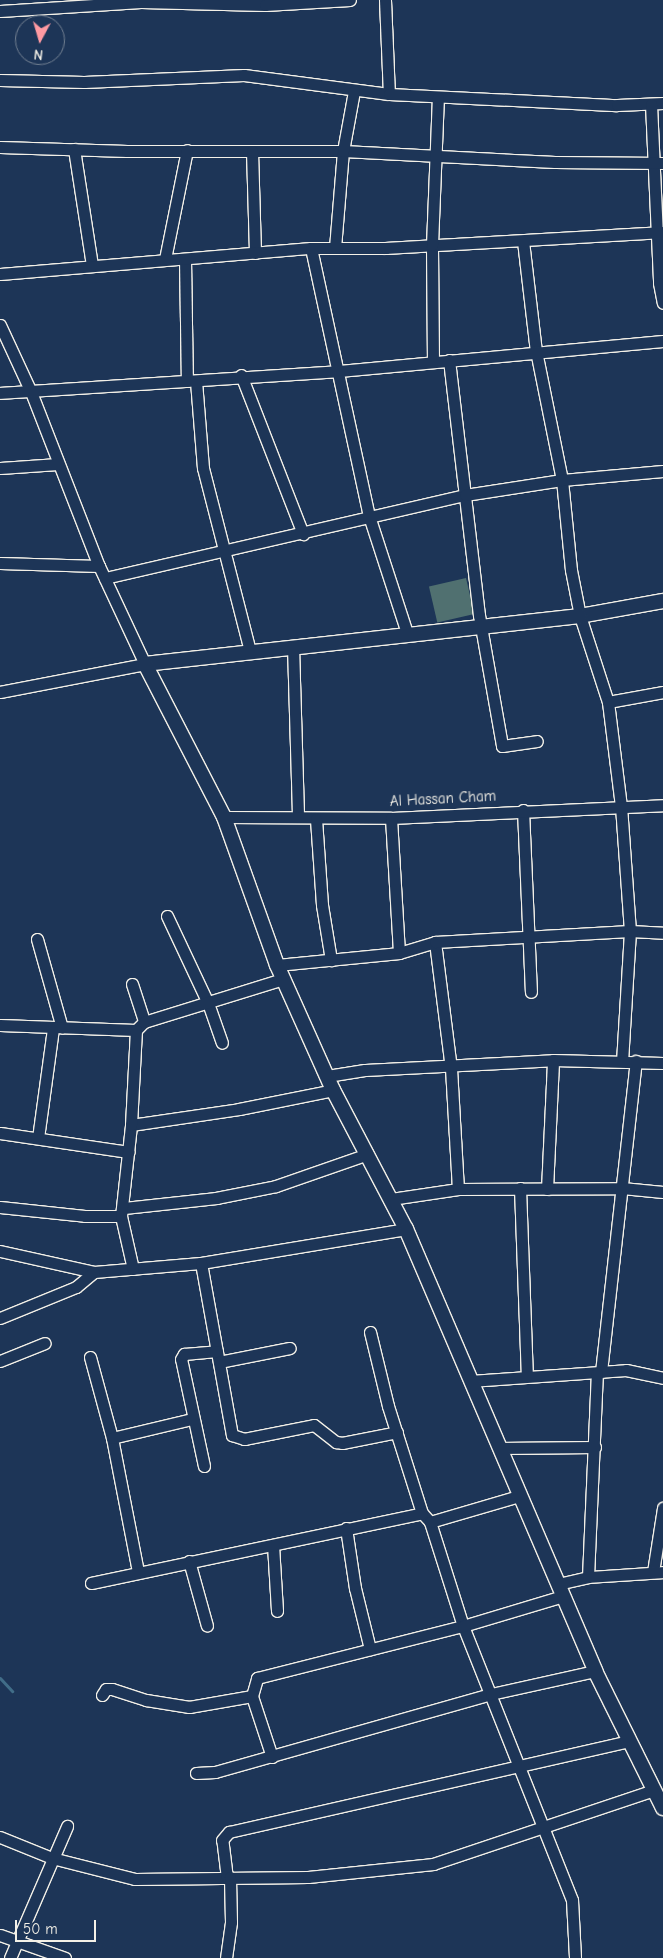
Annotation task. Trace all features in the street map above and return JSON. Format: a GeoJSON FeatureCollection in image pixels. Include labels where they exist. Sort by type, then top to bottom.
{"type":"FeatureCollection","features":[{"type":"Feature","properties":{"kind":"street"},"geometry":{"type":"LineString","coordinates":[[0,11],[38,4],[141,2],[265,5],[350,0]]}},
{"type":"Feature","properties":{"kind":"street"},"geometry":{"type":"LineString","coordinates":[[385,0],[389,94]]}},
{"type":"Feature","properties":{"kind":"street"},"geometry":{"type":"LineString","coordinates":[[0,80],[92,82],[244,75],[354,91],[389,94],[617,105],[657,104],[661,232],[659,283],[663,303]]}},
{"type":"Feature","properties":{"kind":"street"},"geometry":{"type":"LineString","coordinates":[[335,248],[342,151],[354,91]]}},
{"type":"Feature","properties":{"kind":"street"},"geometry":{"type":"LineString","coordinates":[[432,362],[432,245],[438,157],[438,97]]}},
{"type":"Feature","properties":{"kind":"street"},"geometry":{"type":"LineString","coordinates":[[0,146],[74,149],[342,151],[438,157],[659,163]]}},
{"type":"Feature","properties":{"kind":"street"},"geometry":{"type":"LineString","coordinates":[[74,149],[92,265]]}},
{"type":"Feature","properties":{"kind":"street"},"geometry":{"type":"LineString","coordinates":[[165,259],[188,150]]}},
{"type":"Feature","properties":{"kind":"street"},"geometry":{"type":"LineString","coordinates":[[252,151],[256,253]]}},
{"type":"Feature","properties":{"kind":"street"},"geometry":{"type":"LineString","coordinates":[[0,274],[312,248],[523,241],[661,232]]}},
{"type":"Feature","properties":{"kind":"street"},"geometry":{"type":"LineString","coordinates":[[523,241],[536,352],[562,480],[571,570],[580,616],[608,702],[621,806],[630,931],[622,1060]]}},
{"type":"Feature","properties":{"kind":"street"},"geometry":{"type":"LineString","coordinates":[[312,248],[369,516],[407,633]]}},
{"type":"Feature","properties":{"kind":"street"},"geometry":{"type":"LineString","coordinates":[[185,259],[191,381],[203,468],[250,651]]}},
{"type":"Feature","properties":{"kind":"street"},"geometry":{"type":"LineString","coordinates":[[0,325],[31,392],[99,566],[145,664],[224,818],[276,965],[333,1090],[406,1228],[595,1671],[630,1741],[656,1785],[663,1808]]}},
{"type":"Feature","properties":{"kind":"street"},"geometry":{"type":"LineString","coordinates":[[0,393],[191,381],[241,375],[339,371],[663,341]]}},
{"type":"Feature","properties":{"kind":"street"},"geometry":{"type":"LineString","coordinates":[[449,360],[483,628],[502,746],[537,741]]}},
{"type":"Feature","properties":{"kind":"street"},"geometry":{"type":"LineString","coordinates":[[241,375],[303,534]]}},
{"type":"Feature","properties":{"kind":"street"},"geometry":{"type":"LineString","coordinates":[[0,468],[58,464]]}},
{"type":"Feature","properties":{"kind":"street"},"geometry":{"type":"LineString","coordinates":[[105,578],[224,553],[369,516],[465,495],[562,480],[663,471]]}},
{"type":"Feature","properties":{"kind":"street"},"geometry":{"type":"LineString","coordinates":[[0,563],[99,566]]}},
{"type":"Feature","properties":{"kind":"street"},"geometry":{"type":"LineString","coordinates":[[0,692],[145,664],[407,633],[483,628],[580,616],[663,601]]}},
{"type":"Feature","properties":{"kind":"street"},"geometry":{"type":"LineString","coordinates":[[294,646],[298,818]]}},
{"type":"Feature","properties":{"kind":"street"},"geometry":{"type":"LineString","coordinates":[[608,702],[663,692]]}},
{"type":"Feature","properties":{"kind":"street","name":"Al Hassan Cham"},"geometry":{"type":"LineString","coordinates":[[224,818],[391,818],[663,804]]}},
{"type":"Feature","properties":{"kind":"street"},"geometry":{"type":"LineString","coordinates":[[523,810],[526,936],[531,992]]}},
{"type":"Feature","properties":{"kind":"street"},"geometry":{"type":"LineString","coordinates":[[391,818],[399,953]]}},
{"type":"Feature","properties":{"kind":"street"},"geometry":{"type":"LineString","coordinates":[[316,819],[322,905],[331,960]]}},
{"type":"Feature","properties":{"kind":"street"},"geometry":{"type":"LineString","coordinates":[[167,916],[208,1003],[222,1043]]}},
{"type":"Feature","properties":{"kind":"street"},"geometry":{"type":"LineString","coordinates":[[276,965],[399,953],[436,942],[630,931],[663,934]]}},
{"type":"Feature","properties":{"kind":"street"},"geometry":{"type":"LineString","coordinates":[[37,939],[57,1028],[38,1138]]}},
{"type":"Feature","properties":{"kind":"street"},"geometry":{"type":"LineString","coordinates":[[436,942],[451,1068],[458,1189]]}},
{"type":"Feature","properties":{"kind":"street"},"geometry":{"type":"LineString","coordinates":[[0,1025],[57,1028],[140,1026],[283,979]]}},
{"type":"Feature","properties":{"kind":"street"},"geometry":{"type":"LineString","coordinates":[[132,984],[140,1026],[123,1212],[133,1269]]}},
{"type":"Feature","properties":{"kind":"street"},"geometry":{"type":"LineString","coordinates":[[547,1189],[553,1060]]}},
{"type":"Feature","properties":{"kind":"street"},"geometry":{"type":"LineString","coordinates":[[327,1076],[365,1070],[451,1068],[553,1060],[663,1062]]}},
{"type":"Feature","properties":{"kind":"street"},"geometry":{"type":"LineString","coordinates":[[588,1577],[599,1372],[636,1061]]}},
{"type":"Feature","properties":{"kind":"street"},"geometry":{"type":"LineString","coordinates":[[131,1126],[239,1109],[333,1090]]}},
{"type":"Feature","properties":{"kind":"street"},"geometry":{"type":"LineString","coordinates":[[0,1133],[129,1152]]}},
{"type":"Feature","properties":{"kind":"street"},"geometry":{"type":"LineString","coordinates":[[0,1207],[85,1216],[123,1212],[216,1198],[276,1186],[368,1154]]}},
{"type":"Feature","properties":{"kind":"street"},"geometry":{"type":"LineString","coordinates":[[520,1188],[527,1375]]}},
{"type":"Feature","properties":{"kind":"street"},"geometry":{"type":"LineString","coordinates":[[391,1199],[458,1189],[622,1188],[663,1192]]}},
{"type":"Feature","properties":{"kind":"street"},"geometry":{"type":"LineString","coordinates":[[0,1251],[94,1272],[201,1264],[406,1228]]}},
{"type":"Feature","properties":{"kind":"street"},"geometry":{"type":"LineString","coordinates":[[201,1264],[232,1434],[238,1438],[314,1425],[336,1442],[342,1443],[397,1432]]}},
{"type":"Feature","properties":{"kind":"street"},"geometry":{"type":"LineString","coordinates":[[0,1318],[76,1287],[94,1272]]}},
{"type":"Feature","properties":{"kind":"street"},"geometry":{"type":"LineString","coordinates":[[370,1332],[397,1432],[422,1513],[430,1522],[463,1626],[545,1827],[572,1900],[575,1958]]}},
{"type":"Feature","properties":{"kind":"street"},"geometry":{"type":"LineString","coordinates":[[0,1361],[45,1343]]}},
{"type":"Feature","properties":{"kind":"street"},"geometry":{"type":"LineString","coordinates":[[204,1466],[192,1419],[182,1355],[218,1357],[290,1348]]}},
{"type":"Feature","properties":{"kind":"street"},"geometry":{"type":"LineString","coordinates":[[90,1357],[112,1438],[138,1572]]}},
{"type":"Feature","properties":{"kind":"street"},"geometry":{"type":"LineString","coordinates":[[470,1381],[527,1375],[626,1370],[663,1378]]}},
{"type":"Feature","properties":{"kind":"street"},"geometry":{"type":"LineString","coordinates":[[112,1438],[192,1419]]}},
{"type":"Feature","properties":{"kind":"street"},"geometry":{"type":"LineString","coordinates":[[499,1448],[595,1447]]}},
{"type":"Feature","properties":{"kind":"street"},"geometry":{"type":"LineString","coordinates":[[430,1522],[519,1496]]}},
{"type":"Feature","properties":{"kind":"street"},"geometry":{"type":"LineString","coordinates":[[272,1757],[252,1696],[257,1678],[463,1626],[560,1590],[588,1577],[658,1572],[663,1508]]}},
{"type":"Feature","properties":{"kind":"street"},"geometry":{"type":"LineString","coordinates":[[91,1583],[422,1513]]}},
{"type":"Feature","properties":{"kind":"street"},"geometry":{"type":"LineString","coordinates":[[346,1528],[355,1588],[370,1649]]}},
{"type":"Feature","properties":{"kind":"street"},"geometry":{"type":"LineString","coordinates":[[273,1545],[277,1611]]}},
{"type":"Feature","properties":{"kind":"street"},"geometry":{"type":"LineString","coordinates":[[190,1561],[207,1626]]}},
{"type":"Feature","properties":{"kind":"street"},"geometry":{"type":"LineString","coordinates":[[196,1773],[215,1772],[491,1694],[595,1671]]}},
{"type":"Feature","properties":{"kind":"street"},"geometry":{"type":"LineString","coordinates":[[102,1695],[106,1689],[112,1689],[146,1700],[189,1707],[252,1696]]}},
{"type":"Feature","properties":{"kind":"street"},"geometry":{"type":"LineString","coordinates":[[226,1958],[231,1922],[228,1878],[222,1840],[229,1832],[630,1741]]}},
{"type":"Feature","properties":{"kind":"street"},"geometry":{"type":"LineString","coordinates":[[0,1837],[52,1858],[135,1879],[308,1877],[433,1864],[545,1827],[656,1785]]}},
{"type":"Feature","properties":{"kind":"street"},"geometry":{"type":"LineString","coordinates":[[10,1958],[67,1826]]}},
{"type":"Feature","properties":{"kind":"street"},"geometry":{"type":"LineString","coordinates":[[0,1935],[57,1957]]}},
{"type":"Feature","properties":{"kind":"green space"},"geometry":{"type":"Polygon","coordinates":[[[466,578],[474,614],[437,623],[429,587],[466,578]]]}},
{"type":"Feature","properties":{"kind":"waterway"},"geometry":{"type":"LineString","coordinates":[[0,1678],[12,1691]]}}]}
